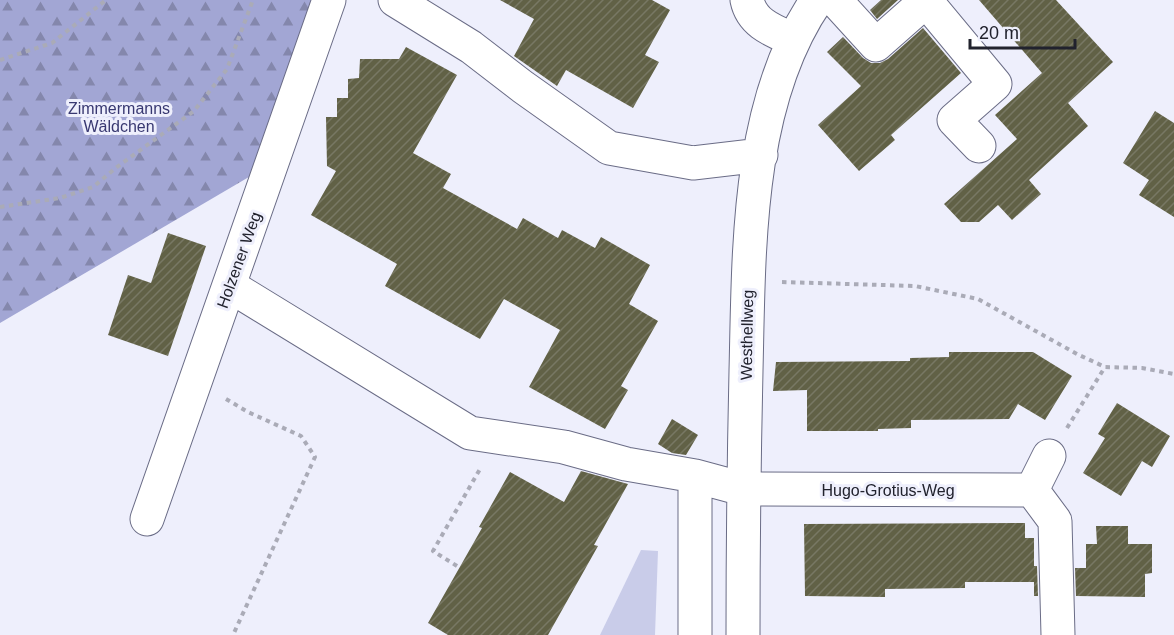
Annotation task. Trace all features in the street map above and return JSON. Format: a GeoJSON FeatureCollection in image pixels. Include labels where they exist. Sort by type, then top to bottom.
{"type":"FeatureCollection","features":[{"type":"Feature","properties":{"kind":"street","name":"Holzener Weg"},"geometry":{"type":"LineString","coordinates":[[147,519],[330,0]]}},
{"type":"Feature","properties":{"kind":"street"},"geometry":{"type":"LineString","coordinates":[[395,0],[471,47],[609,148],[693,163],[761,155]]}},
{"type":"Feature","properties":{"kind":"street"},"geometry":{"type":"LineString","coordinates":[[747,0],[749,10],[764,27],[794,40]]}},
{"type":"Feature","properties":{"kind":"street","name":"Westhellweg"},"geometry":{"type":"LineString","coordinates":[[743,635],[744,489],[753,208],[761,155],[777,82],[794,40],[817,0]]}},
{"type":"Feature","properties":{"kind":"street"},"geometry":{"type":"LineString","coordinates":[[835,0],[876,45],[927,0],[996,84],[954,120],[979,146]]}},
{"type":"Feature","properties":{"kind":"street","name":"Hugo-Grotius-Weg"},"geometry":{"type":"LineString","coordinates":[[230,286],[470,433],[564,447],[626,464],[695,476],[744,489],[1032,490]]}},
{"type":"Feature","properties":{"kind":"street"},"geometry":{"type":"LineString","coordinates":[[1049,456],[1032,490],[1055,521],[1058,635]]}},
{"type":"Feature","properties":{"kind":"street"},"geometry":{"type":"LineString","coordinates":[[695,476],[695,635]]}},
{"type":"Feature","properties":{"kind":"path"},"geometry":{"type":"LineString","coordinates":[[0,60],[52,43],[106,0]]}},
{"type":"Feature","properties":{"kind":"path"},"geometry":{"type":"LineString","coordinates":[[0,207],[60,198],[93,187],[194,111],[227,69],[253,0]]}},
{"type":"Feature","properties":{"kind":"path"},"geometry":{"type":"LineString","coordinates":[[749,280],[915,286],[978,299],[1105,368],[1142,368],[1174,374]]}},
{"type":"Feature","properties":{"kind":"path"},"geometry":{"type":"LineString","coordinates":[[1049,456],[1105,368]]}},
{"type":"Feature","properties":{"kind":"path"},"geometry":{"type":"LineString","coordinates":[[195,379],[248,412],[302,436],[315,458],[233,635]]}},
{"type":"Feature","properties":{"kind":"path"},"geometry":{"type":"LineString","coordinates":[[457,566],[433,551],[498,437]]}},
{"type":"Feature","properties":{"kind":"shaded area"},"geometry":{"type":"Polygon","coordinates":[[[641,550],[658,551],[655,635],[600,635],[641,550]]]}},
{"type":"Feature","properties":{"kind":"green space","name":"Zimmermanns Wäldchen"},"geometry":{"type":"Polygon","coordinates":[[[0,0],[315,0],[254,174],[0,323],[0,0]]]}},
{"type":"Feature","properties":{"kind":"building"},"geometry":{"type":"Polygon","coordinates":[[[500,0],[652,0],[670,10],[645,55],[659,62],[633,108],[566,70],[557,86],[514,56],[534,19],[500,0]]]}},
{"type":"Feature","properties":{"kind":"building"},"geometry":{"type":"Polygon","coordinates":[[[881,0],[898,0],[877,19],[870,10],[881,0]]]}},
{"type":"Feature","properties":{"kind":"building"},"geometry":{"type":"Polygon","coordinates":[[[979,0],[1056,0],[1113,62],[1068,103],[1088,126],[1029,180],[1041,194],[1012,220],[998,205],[979,222],[961,222],[944,204],[1017,139],[995,115],[1042,73],[979,0]]]}},
{"type":"Feature","properties":{"kind":"building"},"geometry":{"type":"Polygon","coordinates":[[[923,28],[961,73],[891,135],[895,140],[859,171],[818,125],[861,86],[827,52],[843,37],[863,58],[871,63],[880,63],[888,59],[923,28]]]}},
{"type":"Feature","properties":{"kind":"building"},"geometry":{"type":"Polygon","coordinates":[[[406,47],[457,75],[413,153],[451,174],[443,188],[517,229],[523,218],[558,238],[562,230],[595,248],[601,237],[650,265],[629,304],[658,321],[621,386],[628,390],[605,429],[529,387],[560,330],[504,299],[480,339],[385,286],[397,264],[311,215],[336,171],[327,166],[326,117],[337,117],[337,98],[348,98],[348,79],[359,78],[360,59],[399,59],[406,47]]]}},
{"type":"Feature","properties":{"kind":"building"},"geometry":{"type":"Polygon","coordinates":[[[1155,111],[1174,123],[1174,217],[1139,195],[1149,180],[1123,163],[1155,111]]]}},
{"type":"Feature","properties":{"kind":"building"},"geometry":{"type":"Polygon","coordinates":[[[168,233],[206,246],[168,356],[108,335],[128,275],[151,283],[168,233]]]}},
{"type":"Feature","properties":{"kind":"building"},"geometry":{"type":"Polygon","coordinates":[[[949,352],[1033,352],[1072,376],[1045,420],[1018,404],[1009,419],[911,420],[911,428],[878,429],[878,431],[807,431],[807,390],[773,391],[776,362],[910,361],[910,358],[949,357],[949,352]]]}},
{"type":"Feature","properties":{"kind":"building"},"geometry":{"type":"Polygon","coordinates":[[[1117,403],[1170,436],[1152,467],[1142,461],[1121,496],[1083,473],[1105,438],[1098,434],[1117,403]]]}},
{"type":"Feature","properties":{"kind":"building"},"geometry":{"type":"Polygon","coordinates":[[[672,419],[698,435],[686,455],[672,453],[658,444],[672,419]]]}},
{"type":"Feature","properties":{"kind":"building"},"geometry":{"type":"Polygon","coordinates":[[[581,471],[628,484],[594,545],[598,546],[548,635],[448,635],[428,623],[482,528],[479,527],[510,472],[564,502],[581,471]]]}},
{"type":"Feature","properties":{"kind":"building"},"geometry":{"type":"Polygon","coordinates":[[[1025,523],[1025,538],[1034,538],[1034,566],[1037,566],[1038,596],[1034,596],[1034,582],[965,582],[965,588],[885,589],[885,597],[805,596],[804,524],[1025,523]]]}},
{"type":"Feature","properties":{"kind":"building"},"geometry":{"type":"Polygon","coordinates":[[[1096,526],[1128,526],[1128,544],[1152,544],[1152,573],[1145,574],[1145,597],[1076,596],[1075,568],[1086,568],[1086,544],[1097,544],[1096,526]]]}}]}
